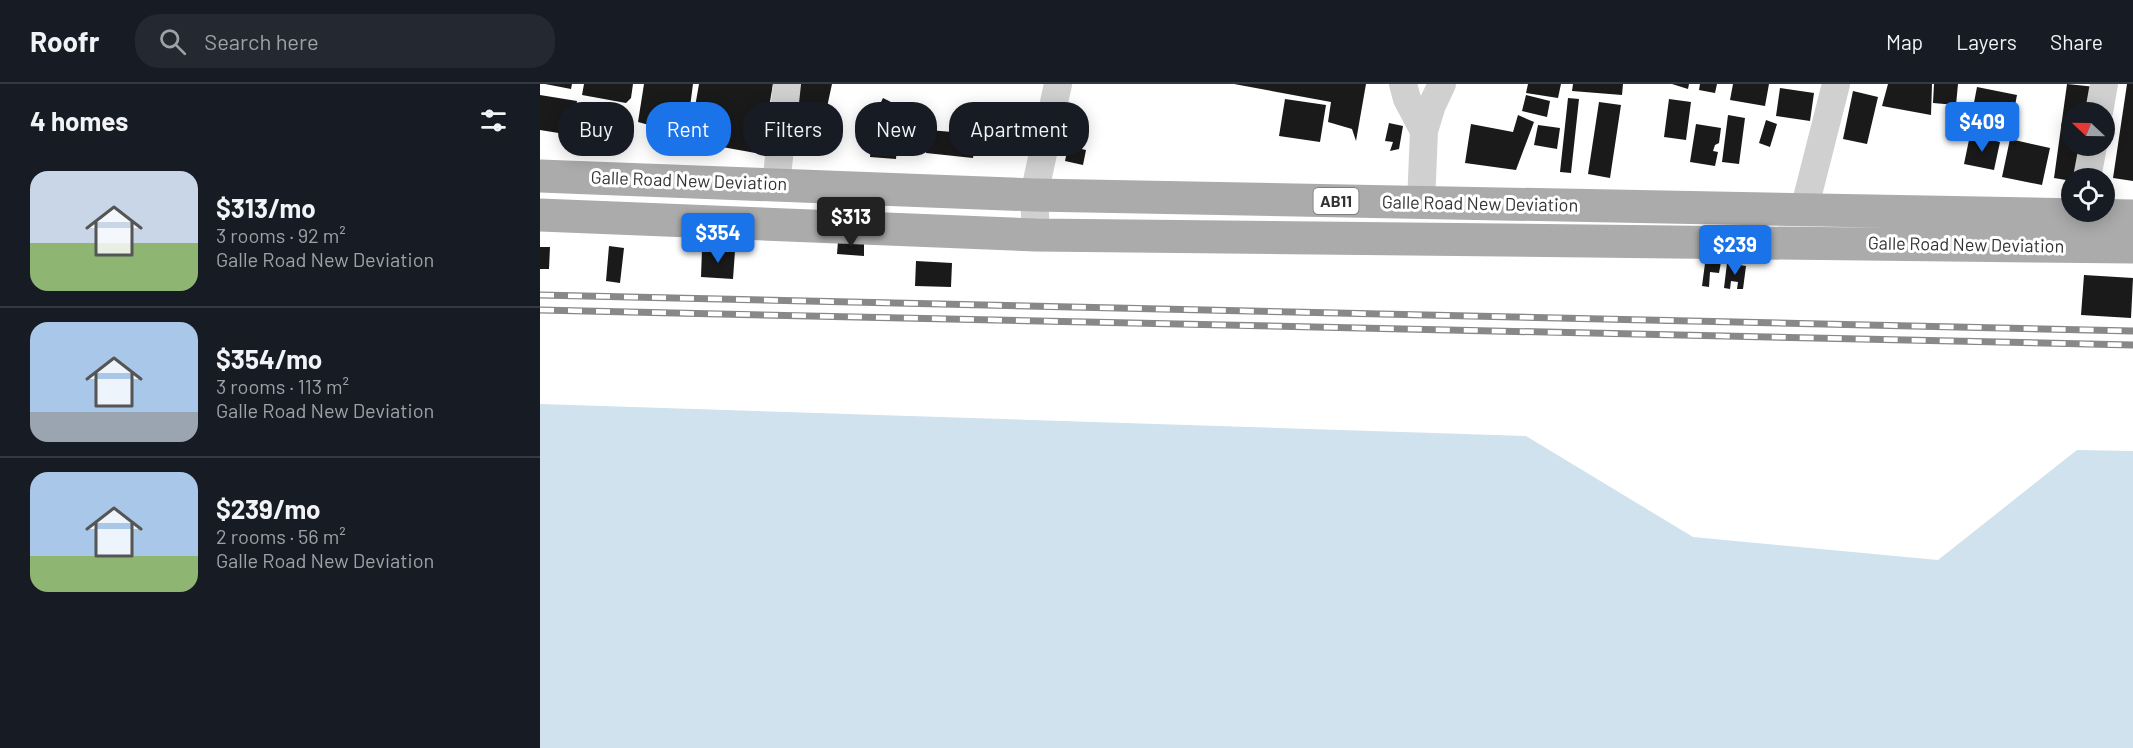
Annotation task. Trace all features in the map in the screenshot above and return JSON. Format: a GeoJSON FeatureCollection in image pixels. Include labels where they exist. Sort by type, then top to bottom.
{"type":"FeatureCollection","features":[{"type":"Feature","properties":{"kind":"main road","name":"Galle Road New Deviation"},"geometry":{"type":"LineString","coordinates":[[540,176],[1034,195],[2061,213]]}},
{"type":"Feature","properties":{"kind":"main road","name":"Galle Road New Deviation"},"geometry":{"type":"LineString","coordinates":[[540,215],[1036,235],[2133,247]]}},
{"type":"Feature","properties":{"kind":"main road","name":"Galle Road New Deviation"},"geometry":{"type":"LineString","coordinates":[[2115,215],[2133,216]]}},
{"type":"Feature","properties":{"kind":"street"},"geometry":{"type":"LineString","coordinates":[[776,185],[786,84]]}},
{"type":"Feature","properties":{"kind":"street"},"geometry":{"type":"LineString","coordinates":[[1036,235],[1034,195],[1058,84]]}},
{"type":"Feature","properties":{"kind":"street"},"geometry":{"type":"LineString","coordinates":[[1403,84],[1407,99],[1424,131]]}},
{"type":"Feature","properties":{"kind":"street"},"geometry":{"type":"LineString","coordinates":[[1421,203],[1424,131],[1432,105],[1442,84]]}},
{"type":"Feature","properties":{"kind":"street"},"geometry":{"type":"LineString","coordinates":[[1804,210],[1836,84]]}},
{"type":"Feature","properties":{"kind":"street"},"geometry":{"type":"LineString","coordinates":[[2101,102],[2104,84]]}},
{"type":"Feature","properties":{"kind":"water"},"geometry":{"type":"Polygon","coordinates":[[[540,404],[1526,436],[1693,537],[1938,560],[2077,450],[2133,451],[2133,748],[540,748],[540,404]]]}},
{"type":"Feature","properties":{"kind":"building"},"geometry":{"type":"Polygon","coordinates":[[[545,84],[572,84],[571,89],[545,84]]]}},
{"type":"Feature","properties":{"kind":"building"},"geometry":{"type":"Polygon","coordinates":[[[584,84],[633,84],[631,98],[627,102],[582,95],[584,84]]]}},
{"type":"Feature","properties":{"kind":"building"},"geometry":{"type":"Polygon","coordinates":[[[644,84],[693,84],[691,102],[646,102],[646,124],[638,122],[644,84]]]}},
{"type":"Feature","properties":{"kind":"building"},"geometry":{"type":"Polygon","coordinates":[[[699,84],[773,84],[770,102],[743,102],[743,151],[731,149],[731,102],[696,102],[699,84]]]}},
{"type":"Feature","properties":{"kind":"building"},"geometry":{"type":"Polygon","coordinates":[[[797,84],[832,84],[828,102],[793,102],[797,84]]]}},
{"type":"Feature","properties":{"kind":"building"},"geometry":{"type":"Polygon","coordinates":[[[1234,84],[1366,84],[1356,141],[1352,129],[1328,122],[1331,102],[1234,84]]]}},
{"type":"Feature","properties":{"kind":"building"},"geometry":{"type":"Polygon","coordinates":[[[1528,84],[1561,84],[1558,98],[1526,93],[1528,84]]]}},
{"type":"Feature","properties":{"kind":"building"},"geometry":{"type":"Polygon","coordinates":[[[1573,84],[1623,84],[1622,95],[1572,91],[1573,84]]]}},
{"type":"Feature","properties":{"kind":"building"},"geometry":{"type":"Polygon","coordinates":[[[1672,84],[1689,84],[1688,89],[1672,84]]]}},
{"type":"Feature","properties":{"kind":"building"},"geometry":{"type":"Polygon","coordinates":[[[1700,84],[1717,84],[1715,93],[1699,90],[1700,84]]]}},
{"type":"Feature","properties":{"kind":"building"},"geometry":{"type":"Polygon","coordinates":[[[1733,84],[1769,84],[1765,106],[1730,100],[1733,84]]]}},
{"type":"Feature","properties":{"kind":"building"},"geometry":{"type":"Polygon","coordinates":[[[1888,84],[1932,84],[1931,115],[1882,106],[1888,84]]]}},
{"type":"Feature","properties":{"kind":"building"},"geometry":{"type":"Polygon","coordinates":[[[1934,84],[1958,84],[1956,105],[1933,103],[1934,84]]]}},
{"type":"Feature","properties":{"kind":"building"},"geometry":{"type":"Polygon","coordinates":[[[2067,84],[2096,87],[2094,102],[2065,102],[2067,84]]]}},
{"type":"Feature","properties":{"kind":"building"},"geometry":{"type":"Polygon","coordinates":[[[2127,84],[2133,84],[2133,181],[2115,178],[2114,168],[2127,84]]]}},
{"type":"Feature","properties":{"kind":"building"},"geometry":{"type":"Polygon","coordinates":[[[1977,87],[2017,95],[2012,121],[1972,113],[1977,87]]]}},
{"type":"Feature","properties":{"kind":"building"},"geometry":{"type":"Polygon","coordinates":[[[1780,88],[1814,93],[1810,121],[1776,116],[1780,88]]]}},
{"type":"Feature","properties":{"kind":"building"},"geometry":{"type":"Polygon","coordinates":[[[1853,91],[1878,97],[1867,144],[1843,139],[1853,91]]]}},
{"type":"Feature","properties":{"kind":"building"},"geometry":{"type":"Polygon","coordinates":[[[540,95],[577,101],[558,102],[558,133],[540,130],[540,95]]]}},
{"type":"Feature","properties":{"kind":"building"},"geometry":{"type":"Polygon","coordinates":[[[1526,95],[1550,101],[1547,117],[1522,111],[1526,95]]]}},
{"type":"Feature","properties":{"kind":"building"},"geometry":{"type":"Polygon","coordinates":[[[1568,98],[1579,99],[1571,173],[1560,172],[1568,98]]]}},
{"type":"Feature","properties":{"kind":"building"},"geometry":{"type":"Polygon","coordinates":[[[1285,99],[1326,105],[1320,142],[1279,136],[1285,99]]]}},
{"type":"Feature","properties":{"kind":"building"},"geometry":{"type":"Polygon","coordinates":[[[1669,99],[1691,102],[1686,140],[1664,137],[1669,99]]]}},
{"type":"Feature","properties":{"kind":"building"},"geometry":{"type":"Polygon","coordinates":[[[1599,102],[1621,105],[1610,178],[1588,174],[1599,102]]]}},
{"type":"Feature","properties":{"kind":"building"},"geometry":{"type":"Polygon","coordinates":[[[1518,115],[1534,122],[1516,170],[1465,163],[1471,124],[1513,132],[1518,115]]]}},
{"type":"Feature","properties":{"kind":"building"},"geometry":{"type":"Polygon","coordinates":[[[1728,115],[1745,118],[1739,164],[1722,162],[1728,115]]]}},
{"type":"Feature","properties":{"kind":"building"},"geometry":{"type":"Polygon","coordinates":[[[1996,119],[1997,126],[1975,129],[1974,123],[1996,119]]]}},
{"type":"Feature","properties":{"kind":"building"},"geometry":{"type":"Polygon","coordinates":[[[1766,120],[1777,124],[1770,147],[1759,143],[1766,120]]]}},
{"type":"Feature","properties":{"kind":"building"},"geometry":{"type":"Polygon","coordinates":[[[1389,123],[1403,126],[1399,149],[1390,151],[1393,142],[1385,141],[1389,123]]]}},
{"type":"Feature","properties":{"kind":"building"},"geometry":{"type":"Polygon","coordinates":[[[1696,124],[1721,128],[1719,143],[1715,145],[1713,151],[1718,152],[1715,166],[1690,162],[1696,124]]]}},
{"type":"Feature","properties":{"kind":"building"},"geometry":{"type":"Polygon","coordinates":[[[1538,125],[1560,128],[1557,149],[1534,145],[1538,125]]]}},
{"type":"Feature","properties":{"kind":"building"},"geometry":{"type":"Polygon","coordinates":[[[2061,127],[2061,156],[2086,156],[2085,168],[2061,168],[2061,179],[2054,178],[2061,127]]]}},
{"type":"Feature","properties":{"kind":"building"},"geometry":{"type":"Polygon","coordinates":[[[937,131],[949,132],[949,155],[937,154],[937,131]]]}},
{"type":"Feature","properties":{"kind":"building"},"geometry":{"type":"Polygon","coordinates":[[[1970,135],[2000,142],[1994,170],[1964,164],[1970,135]]]}},
{"type":"Feature","properties":{"kind":"building"},"geometry":{"type":"Polygon","coordinates":[[[2010,139],[2050,148],[2042,185],[2002,177],[2010,139]]]}},
{"type":"Feature","properties":{"kind":"building"},"geometry":{"type":"Polygon","coordinates":[[[870,156],[896,156],[896,159],[870,156]]]}},
{"type":"Feature","properties":{"kind":"building"},"geometry":{"type":"Polygon","coordinates":[[[1066,156],[1085,156],[1083,165],[1065,161],[1066,156]]]}},
{"type":"Feature","properties":{"kind":"building"},"geometry":{"type":"Polygon","coordinates":[[[838,241],[864,242],[864,256],[837,254],[838,241]]]}},
{"type":"Feature","properties":{"kind":"building"},"geometry":{"type":"Polygon","coordinates":[[[609,246],[624,248],[620,283],[606,281],[609,246]]]}},
{"type":"Feature","properties":{"kind":"building"},"geometry":{"type":"Polygon","coordinates":[[[540,247],[550,247],[549,269],[540,269],[540,247]]]}},
{"type":"Feature","properties":{"kind":"building"},"geometry":{"type":"Polygon","coordinates":[[[702,249],[735,251],[733,279],[701,277],[702,249]]]}},
{"type":"Feature","properties":{"kind":"building"},"geometry":{"type":"Polygon","coordinates":[[[1706,256],[1714,257],[1714,261],[1721,262],[1719,273],[1710,272],[1709,287],[1702,286],[1706,256]]]}},
{"type":"Feature","properties":{"kind":"building"},"geometry":{"type":"Polygon","coordinates":[[[916,261],[952,263],[951,287],[915,286],[916,261]]]}},
{"type":"Feature","properties":{"kind":"building"},"geometry":{"type":"Polygon","coordinates":[[[1727,263],[1746,266],[1743,289],[1737,289],[1738,282],[1731,281],[1730,289],[1724,288],[1727,263]]]}},
{"type":"Feature","properties":{"kind":"building"},"geometry":{"type":"Polygon","coordinates":[[[2084,275],[2133,278],[2131,318],[2081,315],[2084,275]]]}},
{"type":"Feature","properties":{"kind":"railway"},"geometry":{"type":"LineString","coordinates":[[540,295],[2133,331]]}},
{"type":"Feature","properties":{"kind":"railway"},"geometry":{"type":"LineString","coordinates":[[540,310],[2133,345]]}}]}
